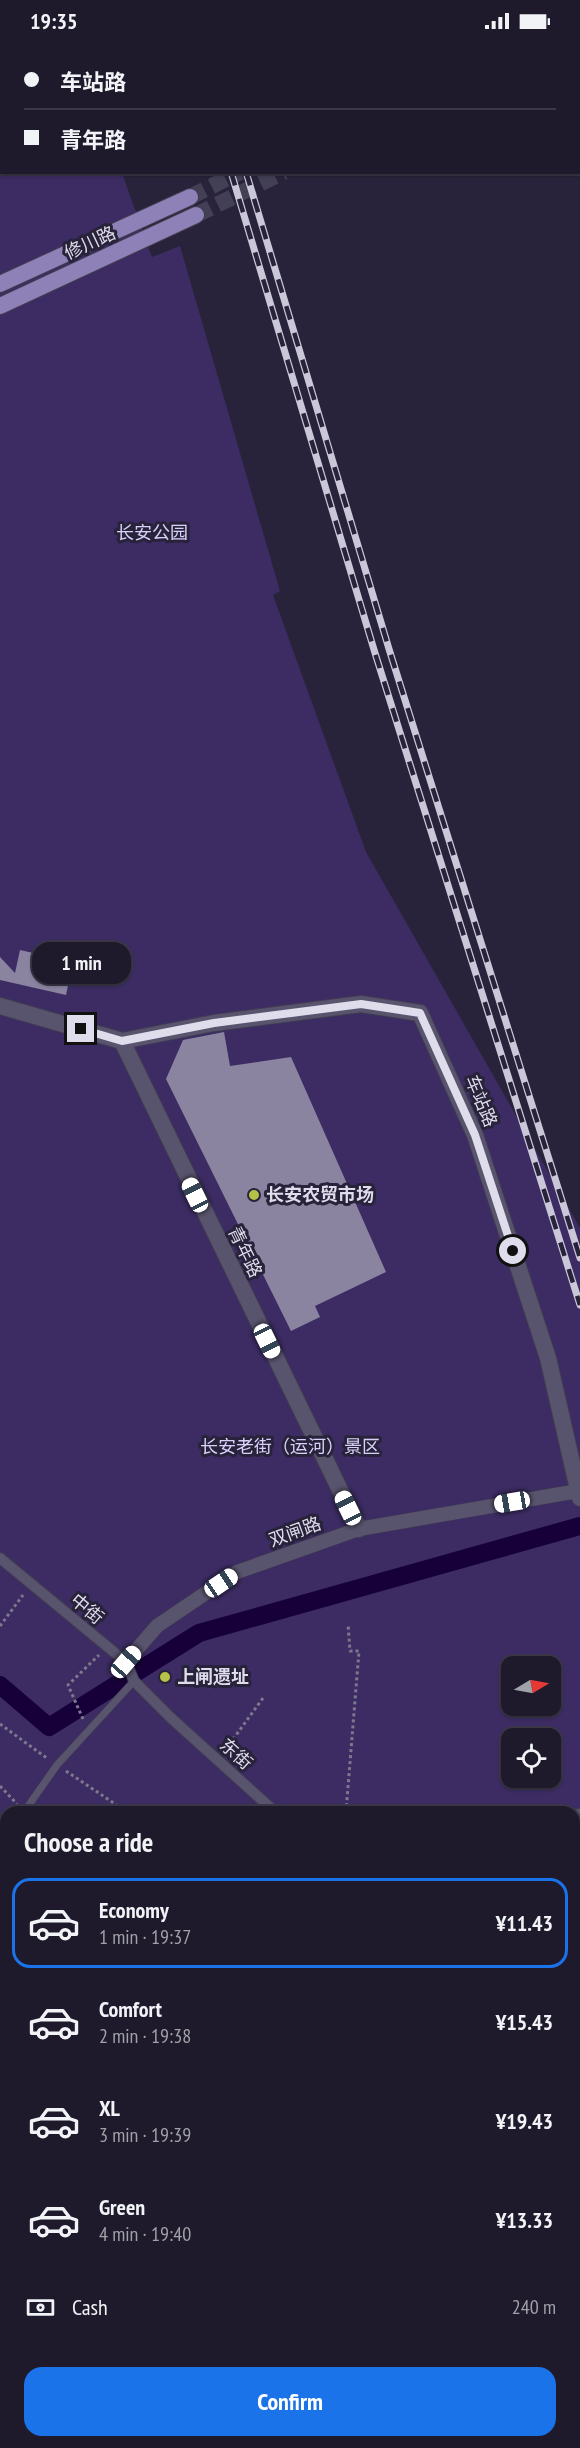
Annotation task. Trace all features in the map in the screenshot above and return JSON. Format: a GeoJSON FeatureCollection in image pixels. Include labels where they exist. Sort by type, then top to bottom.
{"type":"FeatureCollection","features":[{"type":"Feature","properties":{"kind":"main road","name":"修川路"},"geometry":{"type":"LineString","coordinates":[[0,284],[190,197]]}},
{"type":"Feature","properties":{"kind":"main road","name":"修川路"},"geometry":{"type":"LineString","coordinates":[[0,306],[196,215]]}},
{"type":"Feature","properties":{"kind":"street","name":"车站路"},"geometry":{"type":"LineString","coordinates":[[122,1041],[214,1023],[361,1004],[420,1013],[475,1135],[548,1358],[579,1494]]}},
{"type":"Feature","properties":{"kind":"street"},"geometry":{"type":"LineString","coordinates":[[0,1006],[122,1041]]}},
{"type":"Feature","properties":{"kind":"street","name":"青年路"},"geometry":{"type":"LineString","coordinates":[[122,1041],[359,1529]]}},
{"type":"Feature","properties":{"kind":"street","name":"双闸路"},"geometry":{"type":"LineString","coordinates":[[126,1663],[157,1626],[237,1572],[359,1529],[579,1494]]}},
{"type":"Feature","properties":{"kind":"street","name":"中街"},"geometry":{"type":"LineString","coordinates":[[0,1558],[126,1663],[134,1679],[171,1718]]}},
{"type":"Feature","properties":{"kind":"street","name":"东街"},"geometry":{"type":"LineString","coordinates":[[171,1718],[269,1806]]}},
{"type":"Feature","properties":{"kind":"lane"},"geometry":{"type":"LineString","coordinates":[[28,1806],[57,1765],[134,1679]]}},
{"type":"Feature","properties":{"kind":"path"},"geometry":{"type":"LineString","coordinates":[[0,1626],[31,1584]]}},
{"type":"Feature","properties":{"kind":"path"},"geometry":{"type":"LineString","coordinates":[[346,1806],[359,1651],[350,1651],[348,1624]]}},
{"type":"Feature","properties":{"kind":"path"},"geometry":{"type":"LineString","coordinates":[[84,1721],[68,1685],[107,1647]]}},
{"type":"Feature","properties":{"kind":"path"},"geometry":{"type":"LineString","coordinates":[[218,1760],[263,1698]]}},
{"type":"Feature","properties":{"kind":"path"},"geometry":{"type":"LineString","coordinates":[[0,1786],[18,1806]]}},
{"type":"Feature","properties":{"kind":"green space","name":"长安老街（运河）景区"},"geometry":{"type":"Polygon","coordinates":[[[4,174],[122,174],[152,257],[180,246],[280,591],[273,595],[366,852],[580,1228],[580,1806],[0,1806],[0,176],[4,174]]]}},
{"type":"Feature","properties":{"kind":"building"},"geometry":{"type":"Polygon","coordinates":[[[20,950],[73,962],[66,995],[0,980],[0,957],[15,973],[20,950]]]}},
{"type":"Feature","properties":{"kind":"building"},"geometry":{"type":"Polygon","coordinates":[[[224,1032],[230,1066],[291,1057],[386,1272],[315,1306],[320,1317],[291,1331],[166,1079],[183,1040],[224,1032]]]}},
{"type":"Feature","properties":{"kind":"waterway"},"geometry":{"type":"LineString","coordinates":[[0,1685],[49,1727],[199,1633],[580,1526]]}},
{"type":"Feature","properties":{"kind":"tunnel"},"geometry":{"type":"LineString","coordinates":[[190,197],[236,174]]}},
{"type":"Feature","properties":{"kind":"tunnel"},"geometry":{"type":"LineString","coordinates":[[196,215],[280,174]]}},
{"type":"Feature","properties":{"kind":"railway"},"geometry":{"type":"LineString","coordinates":[[232,174],[375,653],[580,1305]]}},
{"type":"Feature","properties":{"kind":"railway"},"geometry":{"type":"LineString","coordinates":[[247,174],[389,649],[580,1258]]}},
{"type":"Feature","properties":{"kind":"place","name":"长安农贸市场"},"geometry":{"type":"Point","coordinates":[254,1195]}},
{"type":"Feature","properties":{"kind":"place","name":"上闸遗址"},"geometry":{"type":"Point","coordinates":[165,1677]}},
{"type":"Feature","properties":{"kind":"route"},"geometry":{"type":"LineString","coordinates":[[81,1029],[122,1041],[214,1023],[361,1004],[420,1013],[475,1135],[513,1251]]}},
{"type":"Feature","properties":{"kind":"park label","name":"长安公园"},"geometry":{"type":"Point","coordinates":[152,533]}}]}
